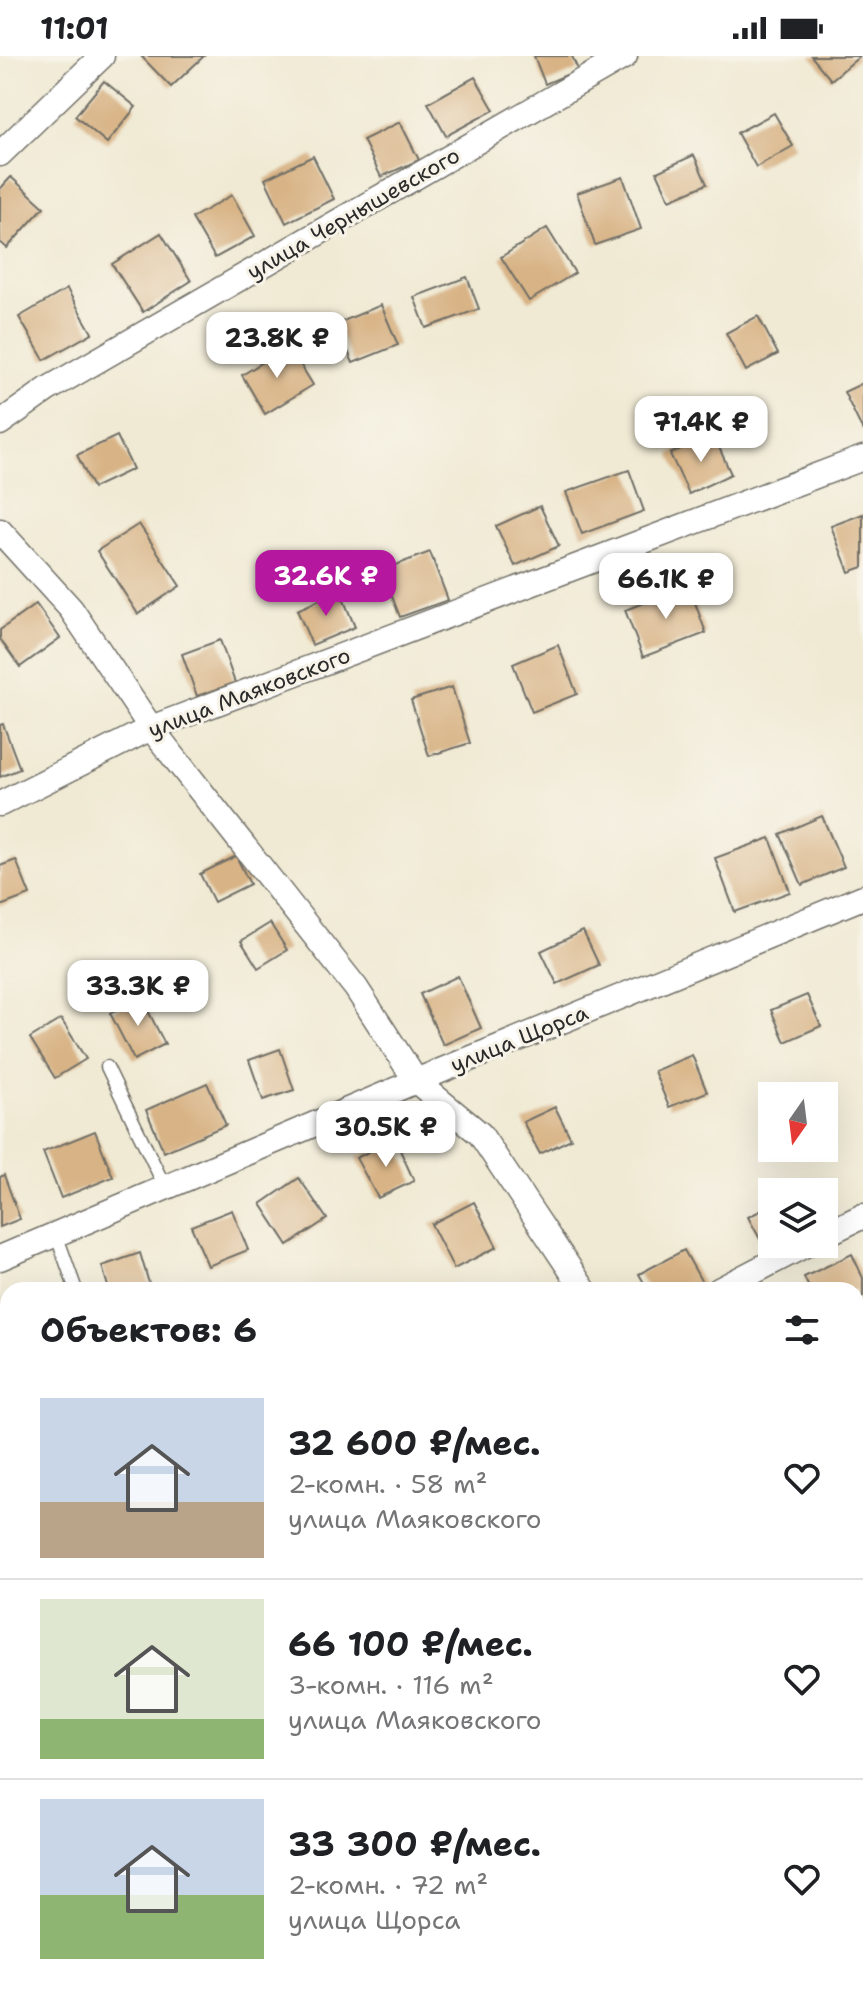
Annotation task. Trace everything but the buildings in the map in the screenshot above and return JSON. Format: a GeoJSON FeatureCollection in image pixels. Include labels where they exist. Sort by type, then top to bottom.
{"type":"FeatureCollection","features":[{"type":"Feature","properties":{"kind":"street"},"geometry":{"type":"LineString","coordinates":[[0,154],[102,56]]}},
{"type":"Feature","properties":{"kind":"street","name":"улица Чернышевского"},"geometry":{"type":"LineString","coordinates":[[0,423],[48,389],[625,56]]}},
{"type":"Feature","properties":{"kind":"street","name":"улица Маяковского"},"geometry":{"type":"LineString","coordinates":[[0,804],[151,728],[863,458]]}},
{"type":"Feature","properties":{"kind":"street"},"geometry":{"type":"LineString","coordinates":[[0,531],[71,609],[151,728],[356,988],[416,1081],[480,1134],[579,1282]]}},
{"type":"Feature","properties":{"kind":"street","name":"улица Щорса"},"geometry":{"type":"LineString","coordinates":[[0,1258],[416,1081],[863,897]]}},
{"type":"Feature","properties":{"kind":"street"},"geometry":{"type":"LineString","coordinates":[[838,1228],[863,1216]]}},
{"type":"Feature","properties":{"kind":"street"},"geometry":{"type":"LineString","coordinates":[[734,1282],[780,1258]]}},
{"type":"Feature","properties":{"kind":"lane"},"geometry":{"type":"LineString","coordinates":[[107,1067],[165,1187]]}},
{"type":"Feature","properties":{"kind":"lane"},"geometry":{"type":"LineString","coordinates":[[56,1234],[73,1282]]}}]}
